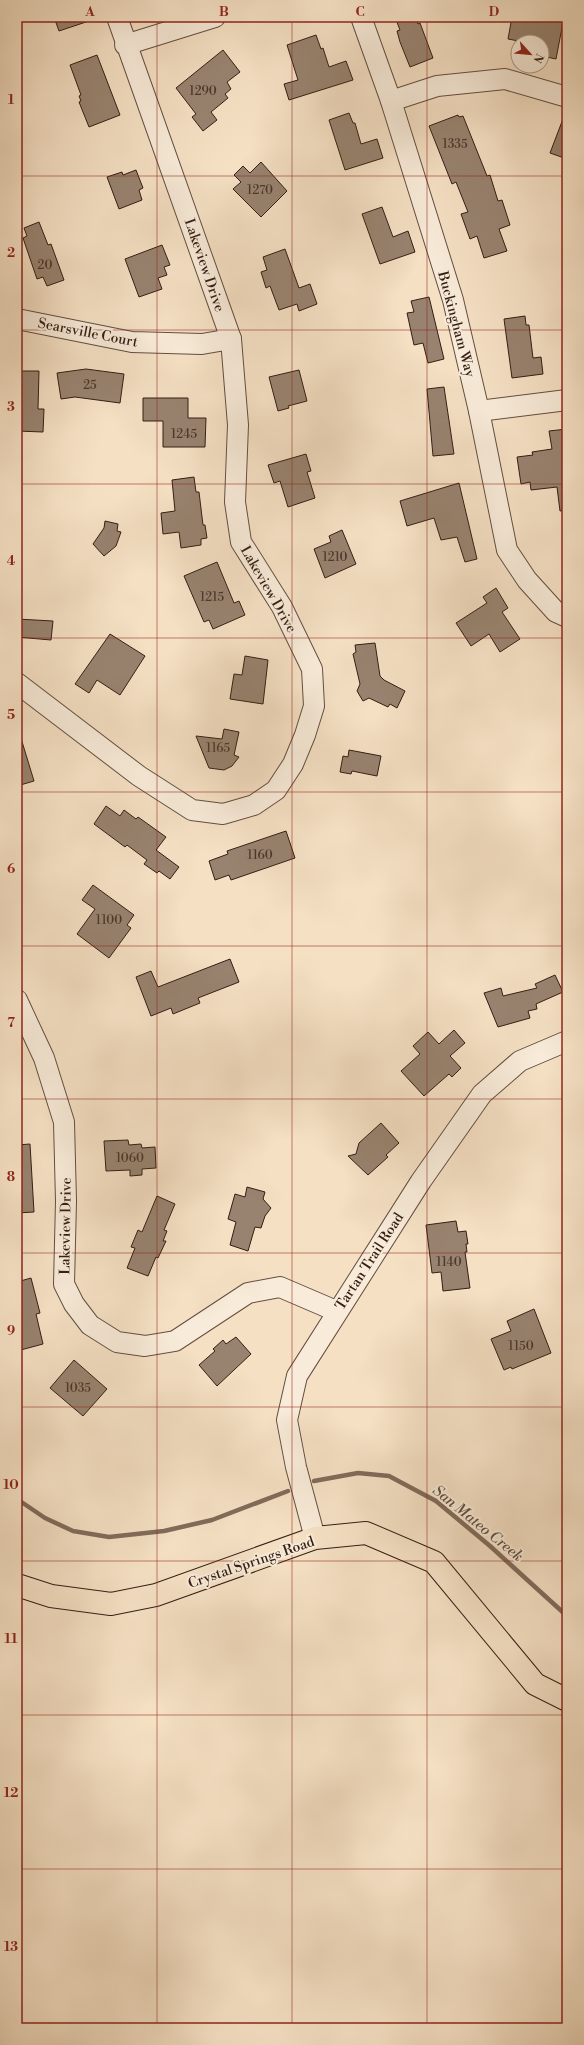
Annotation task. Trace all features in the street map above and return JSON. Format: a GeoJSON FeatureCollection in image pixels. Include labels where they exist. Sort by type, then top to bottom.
{"type":"FeatureCollection","features":[{"type":"Feature","properties":{"kind":"main road","name":"Crystal Springs Road"},"geometry":{"type":"LineString","coordinates":[[17,1585],[51,1596],[111,1604],[156,1595],[315,1538],[366,1533],[434,1562],[535,1684],[567,1700]]}},
{"type":"Feature","properties":{"kind":"street","name":"Lakeview Drive"},"geometry":{"type":"LineString","coordinates":[[17,683],[139,776],[192,810],[223,814],[254,805],[276,790],[293,764],[305,736],[314,706],[312,669],[282,607],[241,542],[235,502],[238,425],[231,339],[125,45],[117,17]]}},
{"type":"Feature","properties":{"kind":"street"},"geometry":{"type":"LineString","coordinates":[[125,45],[215,17]]}},
{"type":"Feature","properties":{"kind":"street","name":"Buckingham Way"},"geometry":{"type":"LineString","coordinates":[[361,17],[391,102],[453,300],[479,411],[507,550],[527,580],[556,612],[567,617]]}},
{"type":"Feature","properties":{"kind":"street"},"geometry":{"type":"LineString","coordinates":[[391,102],[437,86],[505,79],[567,97]]}},
{"type":"Feature","properties":{"kind":"street","name":"Searsville Court"},"geometry":{"type":"LineString","coordinates":[[17,319],[132,342],[202,344],[231,339]]}},
{"type":"Feature","properties":{"kind":"street"},"geometry":{"type":"LineString","coordinates":[[479,411],[567,400]]}},
{"type":"Feature","properties":{"kind":"street","name":"Lakeview Drive"},"geometry":{"type":"LineString","coordinates":[[17,1000],[44,1058],[64,1122],[66,1201],[64,1284],[74,1304],[90,1325],[117,1342],[145,1346],[176,1341],[248,1293],[280,1287],[336,1311]]}},
{"type":"Feature","properties":{"kind":"street","name":"Tartan Trail Road"},"geometry":{"type":"LineString","coordinates":[[315,1538],[296,1467],[287,1420],[297,1376],[336,1311],[421,1181],[482,1094],[520,1061],[567,1041]]}},
{"type":"Feature","properties":{"kind":"building"},"geometry":{"type":"Polygon","coordinates":[[[54,17],[95,17],[95,19],[59,31],[54,17]]]}},
{"type":"Feature","properties":{"kind":"building"},"geometry":{"type":"Polygon","coordinates":[[[395,17],[415,17],[418,24],[420,23],[433,58],[410,67],[400,42],[397,31],[400,30],[395,17]]]}},
{"type":"Feature","properties":{"kind":"building"},"geometry":{"type":"Polygon","coordinates":[[[512,17],[537,20],[538,17],[564,17],[556,59],[550,58],[550,34],[510,34],[510,39],[508,39],[512,17]]]}},
{"type":"Feature","properties":{"kind":"building"},"geometry":{"type":"Polygon","coordinates":[[[316,35],[321,49],[323,48],[329,67],[346,61],[353,80],[289,100],[284,84],[298,80],[287,45],[316,35]]]}},
{"type":"Feature","properties":{"kind":"building"},"geometry":{"type":"Polygon","coordinates":[[[223,50],[240,72],[227,82],[231,89],[225,94],[228,98],[211,112],[217,120],[203,131],[192,117],[196,114],[176,88],[223,50]]]}},
{"type":"Feature","properties":{"kind":"building"},"geometry":{"type":"Polygon","coordinates":[[[97,55],[120,115],[89,127],[79,102],[81,101],[79,96],[81,95],[70,65],[97,55]]]}},
{"type":"Feature","properties":{"kind":"building"},"geometry":{"type":"Polygon","coordinates":[[[567,111],[567,159],[550,153],[567,111]]]}},
{"type":"Feature","properties":{"kind":"building"},"geometry":{"type":"Polygon","coordinates":[[[349,113],[353,123],[355,123],[361,144],[377,139],[383,158],[345,170],[329,120],[349,113]]]}},
{"type":"Feature","properties":{"kind":"building"},"geometry":{"type":"Polygon","coordinates":[[[458,115],[459,117],[463,116],[487,176],[490,175],[498,201],[502,200],[510,225],[499,229],[507,251],[484,258],[477,236],[470,239],[461,214],[468,212],[456,182],[452,184],[429,126],[458,115]]]}},
{"type":"Feature","properties":{"kind":"building"},"geometry":{"type":"Polygon","coordinates":[[[261,162],[287,191],[261,217],[233,189],[241,182],[234,175],[243,166],[250,173],[261,162]]]}},
{"type":"Feature","properties":{"kind":"building"},"geometry":{"type":"Polygon","coordinates":[[[136,170],[143,188],[139,190],[142,200],[119,209],[107,177],[122,172],[123,175],[136,170]]]}},
{"type":"Feature","properties":{"kind":"building"},"geometry":{"type":"Polygon","coordinates":[[[382,207],[393,237],[408,231],[415,252],[380,264],[362,214],[382,207]]]}},
{"type":"Feature","properties":{"kind":"building"},"geometry":{"type":"Polygon","coordinates":[[[39,222],[48,245],[51,244],[64,280],[47,286],[43,277],[37,279],[23,238],[27,236],[24,228],[39,222]]]}},
{"type":"Feature","properties":{"kind":"building"},"geometry":{"type":"Polygon","coordinates":[[[162,245],[170,265],[164,267],[167,275],[158,278],[162,289],[139,297],[125,259],[162,245]]]}},
{"type":"Feature","properties":{"kind":"building"},"geometry":{"type":"Polygon","coordinates":[[[285,249],[299,288],[310,284],[317,304],[299,311],[297,304],[279,310],[270,286],[266,288],[261,272],[267,270],[263,257],[285,249]]]}},
{"type":"Feature","properties":{"kind":"building"},"geometry":{"type":"Polygon","coordinates":[[[429,297],[444,359],[428,363],[423,343],[414,345],[407,313],[414,312],[411,301],[429,297]]]}},
{"type":"Feature","properties":{"kind":"building"},"geometry":{"type":"Polygon","coordinates":[[[525,316],[526,325],[529,325],[533,358],[541,357],[543,374],[512,378],[504,319],[525,316]]]}},
{"type":"Feature","properties":{"kind":"building"},"geometry":{"type":"Polygon","coordinates":[[[86,369],[124,374],[120,403],[75,397],[61,399],[57,373],[86,369]]]}},
{"type":"Feature","properties":{"kind":"building"},"geometry":{"type":"Polygon","coordinates":[[[299,370],[307,401],[288,406],[289,408],[278,411],[269,377],[299,370]]]}},
{"type":"Feature","properties":{"kind":"building"},"geometry":{"type":"Polygon","coordinates":[[[17,371],[39,371],[38,409],[44,409],[43,432],[17,431],[17,371]]]}},
{"type":"Feature","properties":{"kind":"building"},"geometry":{"type":"Polygon","coordinates":[[[444,387],[454,454],[433,456],[427,389],[444,387]]]}},
{"type":"Feature","properties":{"kind":"building"},"geometry":{"type":"Polygon","coordinates":[[[143,398],[188,398],[188,418],[206,418],[205,447],[163,447],[163,421],[143,421],[143,398]]]}},
{"type":"Feature","properties":{"kind":"building"},"geometry":{"type":"Polygon","coordinates":[[[567,429],[567,510],[560,511],[557,487],[531,490],[530,482],[521,484],[517,457],[533,455],[532,452],[552,449],[549,431],[567,429]]]}},
{"type":"Feature","properties":{"kind":"building"},"geometry":{"type":"Polygon","coordinates":[[[306,454],[311,471],[307,472],[315,498],[288,507],[280,481],[274,483],[268,465],[306,454]]]}},
{"type":"Feature","properties":{"kind":"building"},"geometry":{"type":"Polygon","coordinates":[[[194,477],[196,492],[199,492],[203,525],[205,525],[207,538],[201,539],[201,545],[181,548],[179,532],[163,534],[161,513],[175,511],[172,480],[194,477]]]}},
{"type":"Feature","properties":{"kind":"building"},"geometry":{"type":"Polygon","coordinates":[[[459,483],[477,559],[465,562],[457,537],[441,540],[434,518],[407,526],[400,501],[459,483]]]}},
{"type":"Feature","properties":{"kind":"building"},"geometry":{"type":"Polygon","coordinates":[[[105,521],[118,524],[117,531],[121,532],[116,546],[104,556],[93,544],[104,528],[105,521]]]}},
{"type":"Feature","properties":{"kind":"building"},"geometry":{"type":"Polygon","coordinates":[[[342,530],[356,564],[325,578],[314,549],[331,542],[329,536],[342,530]]]}},
{"type":"Feature","properties":{"kind":"building"},"geometry":{"type":"Polygon","coordinates":[[[217,562],[234,603],[239,601],[245,615],[213,629],[209,620],[204,622],[184,576],[217,562]]]}},
{"type":"Feature","properties":{"kind":"building"},"geometry":{"type":"Polygon","coordinates":[[[496,588],[508,608],[502,612],[520,639],[500,652],[489,634],[471,646],[456,623],[487,603],[483,597],[496,588]]]}},
{"type":"Feature","properties":{"kind":"building"},"geometry":{"type":"Polygon","coordinates":[[[17,619],[53,621],[51,640],[17,637],[17,619]]]}},
{"type":"Feature","properties":{"kind":"building"},"geometry":{"type":"Polygon","coordinates":[[[110,634],[145,656],[120,695],[97,680],[89,693],[75,684],[110,634]]]}},
{"type":"Feature","properties":{"kind":"building"},"geometry":{"type":"Polygon","coordinates":[[[375,643],[380,676],[384,680],[405,691],[397,708],[390,704],[388,707],[369,698],[363,701],[357,691],[360,684],[353,654],[356,652],[355,645],[375,643]]]}},
{"type":"Feature","properties":{"kind":"building"},"geometry":{"type":"Polygon","coordinates":[[[245,656],[268,660],[263,704],[230,699],[234,674],[242,675],[245,656]]]}},
{"type":"Feature","properties":{"kind":"building"},"geometry":{"type":"Polygon","coordinates":[[[224,729],[239,732],[234,755],[239,757],[232,766],[224,770],[209,768],[196,736],[222,739],[224,729]]]}},
{"type":"Feature","properties":{"kind":"building"},"geometry":{"type":"Polygon","coordinates":[[[20,735],[34,781],[17,786],[17,736],[20,735]]]}},
{"type":"Feature","properties":{"kind":"building"},"geometry":{"type":"Polygon","coordinates":[[[349,750],[381,756],[377,776],[352,771],[351,774],[340,772],[343,756],[348,757],[349,750]]]}},
{"type":"Feature","properties":{"kind":"building"},"geometry":{"type":"Polygon","coordinates":[[[106,806],[120,816],[124,810],[136,819],[138,817],[166,837],[156,850],[179,867],[170,879],[159,871],[157,873],[144,864],[147,860],[127,845],[125,847],[94,824],[106,806]]]}},
{"type":"Feature","properties":{"kind":"building"},"geometry":{"type":"Polygon","coordinates":[[[286,831],[295,858],[231,880],[229,875],[215,880],[209,861],[228,854],[227,851],[286,831]]]}},
{"type":"Feature","properties":{"kind":"building"},"geometry":{"type":"Polygon","coordinates":[[[93,885],[134,915],[127,925],[131,928],[109,958],[77,934],[95,909],[82,900],[93,885]]]}},
{"type":"Feature","properties":{"kind":"building"},"geometry":{"type":"Polygon","coordinates":[[[230,959],[239,982],[198,998],[200,1003],[173,1014],[171,1008],[151,1016],[136,977],[151,971],[158,987],[230,959]]]}},
{"type":"Feature","properties":{"kind":"building"},"geometry":{"type":"Polygon","coordinates":[[[555,975],[563,992],[536,1004],[537,1009],[528,1011],[530,1018],[498,1027],[484,993],[501,988],[503,996],[537,988],[535,984],[555,975]]]}},
{"type":"Feature","properties":{"kind":"building"},"geometry":{"type":"Polygon","coordinates":[[[454,1030],[465,1043],[450,1056],[461,1068],[452,1077],[449,1074],[424,1096],[401,1071],[420,1054],[413,1046],[428,1032],[439,1044],[454,1030]]]}},
{"type":"Feature","properties":{"kind":"building"},"geometry":{"type":"Polygon","coordinates":[[[381,1123],[399,1143],[386,1155],[388,1157],[368,1175],[348,1156],[356,1154],[359,1143],[381,1123]]]}},
{"type":"Feature","properties":{"kind":"building"},"geometry":{"type":"Polygon","coordinates":[[[128,1140],[129,1145],[141,1144],[142,1148],[155,1147],[156,1168],[142,1169],[142,1175],[130,1176],[130,1170],[106,1171],[104,1141],[128,1140]]]}},
{"type":"Feature","properties":{"kind":"building"},"geometry":{"type":"Polygon","coordinates":[[[30,1144],[34,1212],[17,1213],[17,1145],[30,1144]]]}},
{"type":"Feature","properties":{"kind":"building"},"geometry":{"type":"Polygon","coordinates":[[[247,1187],[265,1192],[263,1199],[271,1208],[265,1216],[261,1228],[255,1227],[248,1251],[230,1245],[236,1222],[228,1219],[235,1194],[245,1197],[247,1187]]]}},
{"type":"Feature","properties":{"kind":"building"},"geometry":{"type":"Polygon","coordinates":[[[157,1196],[175,1204],[164,1230],[167,1231],[163,1241],[166,1241],[158,1258],[156,1257],[148,1276],[127,1268],[135,1248],[131,1247],[138,1230],[142,1232],[157,1196]]]}},
{"type":"Feature","properties":{"kind":"building"},"geometry":{"type":"Polygon","coordinates":[[[456,1221],[458,1232],[466,1231],[468,1244],[466,1244],[467,1252],[465,1252],[470,1288],[443,1291],[441,1272],[432,1273],[426,1225],[456,1221]]]}},
{"type":"Feature","properties":{"kind":"building"},"geometry":{"type":"Polygon","coordinates":[[[31,1278],[40,1313],[36,1314],[43,1344],[17,1351],[17,1282],[31,1278]]]}},
{"type":"Feature","properties":{"kind":"building"},"geometry":{"type":"Polygon","coordinates":[[[534,1309],[551,1353],[512,1369],[511,1367],[504,1370],[491,1339],[511,1331],[507,1321],[534,1309]]]}},
{"type":"Feature","properties":{"kind":"building"},"geometry":{"type":"Polygon","coordinates":[[[236,1337],[251,1354],[217,1386],[199,1365],[215,1351],[213,1349],[223,1340],[226,1344],[236,1337]]]}},
{"type":"Feature","properties":{"kind":"building"},"geometry":{"type":"Polygon","coordinates":[[[74,1360],[107,1389],[83,1416],[50,1388],[74,1360]]]}},
{"type":"Feature","properties":{"kind":"waterway","name":"San Mateo Creek"},"geometry":{"type":"LineString","coordinates":[[314,1481],[358,1473],[389,1476],[436,1501],[490,1546],[567,1616]]}},
{"type":"Feature","properties":{"kind":"waterway","name":"San Mateo Creek"},"geometry":{"type":"LineString","coordinates":[[17,1499],[45,1518],[73,1531],[109,1537],[164,1531],[212,1520],[288,1491]]}}]}
